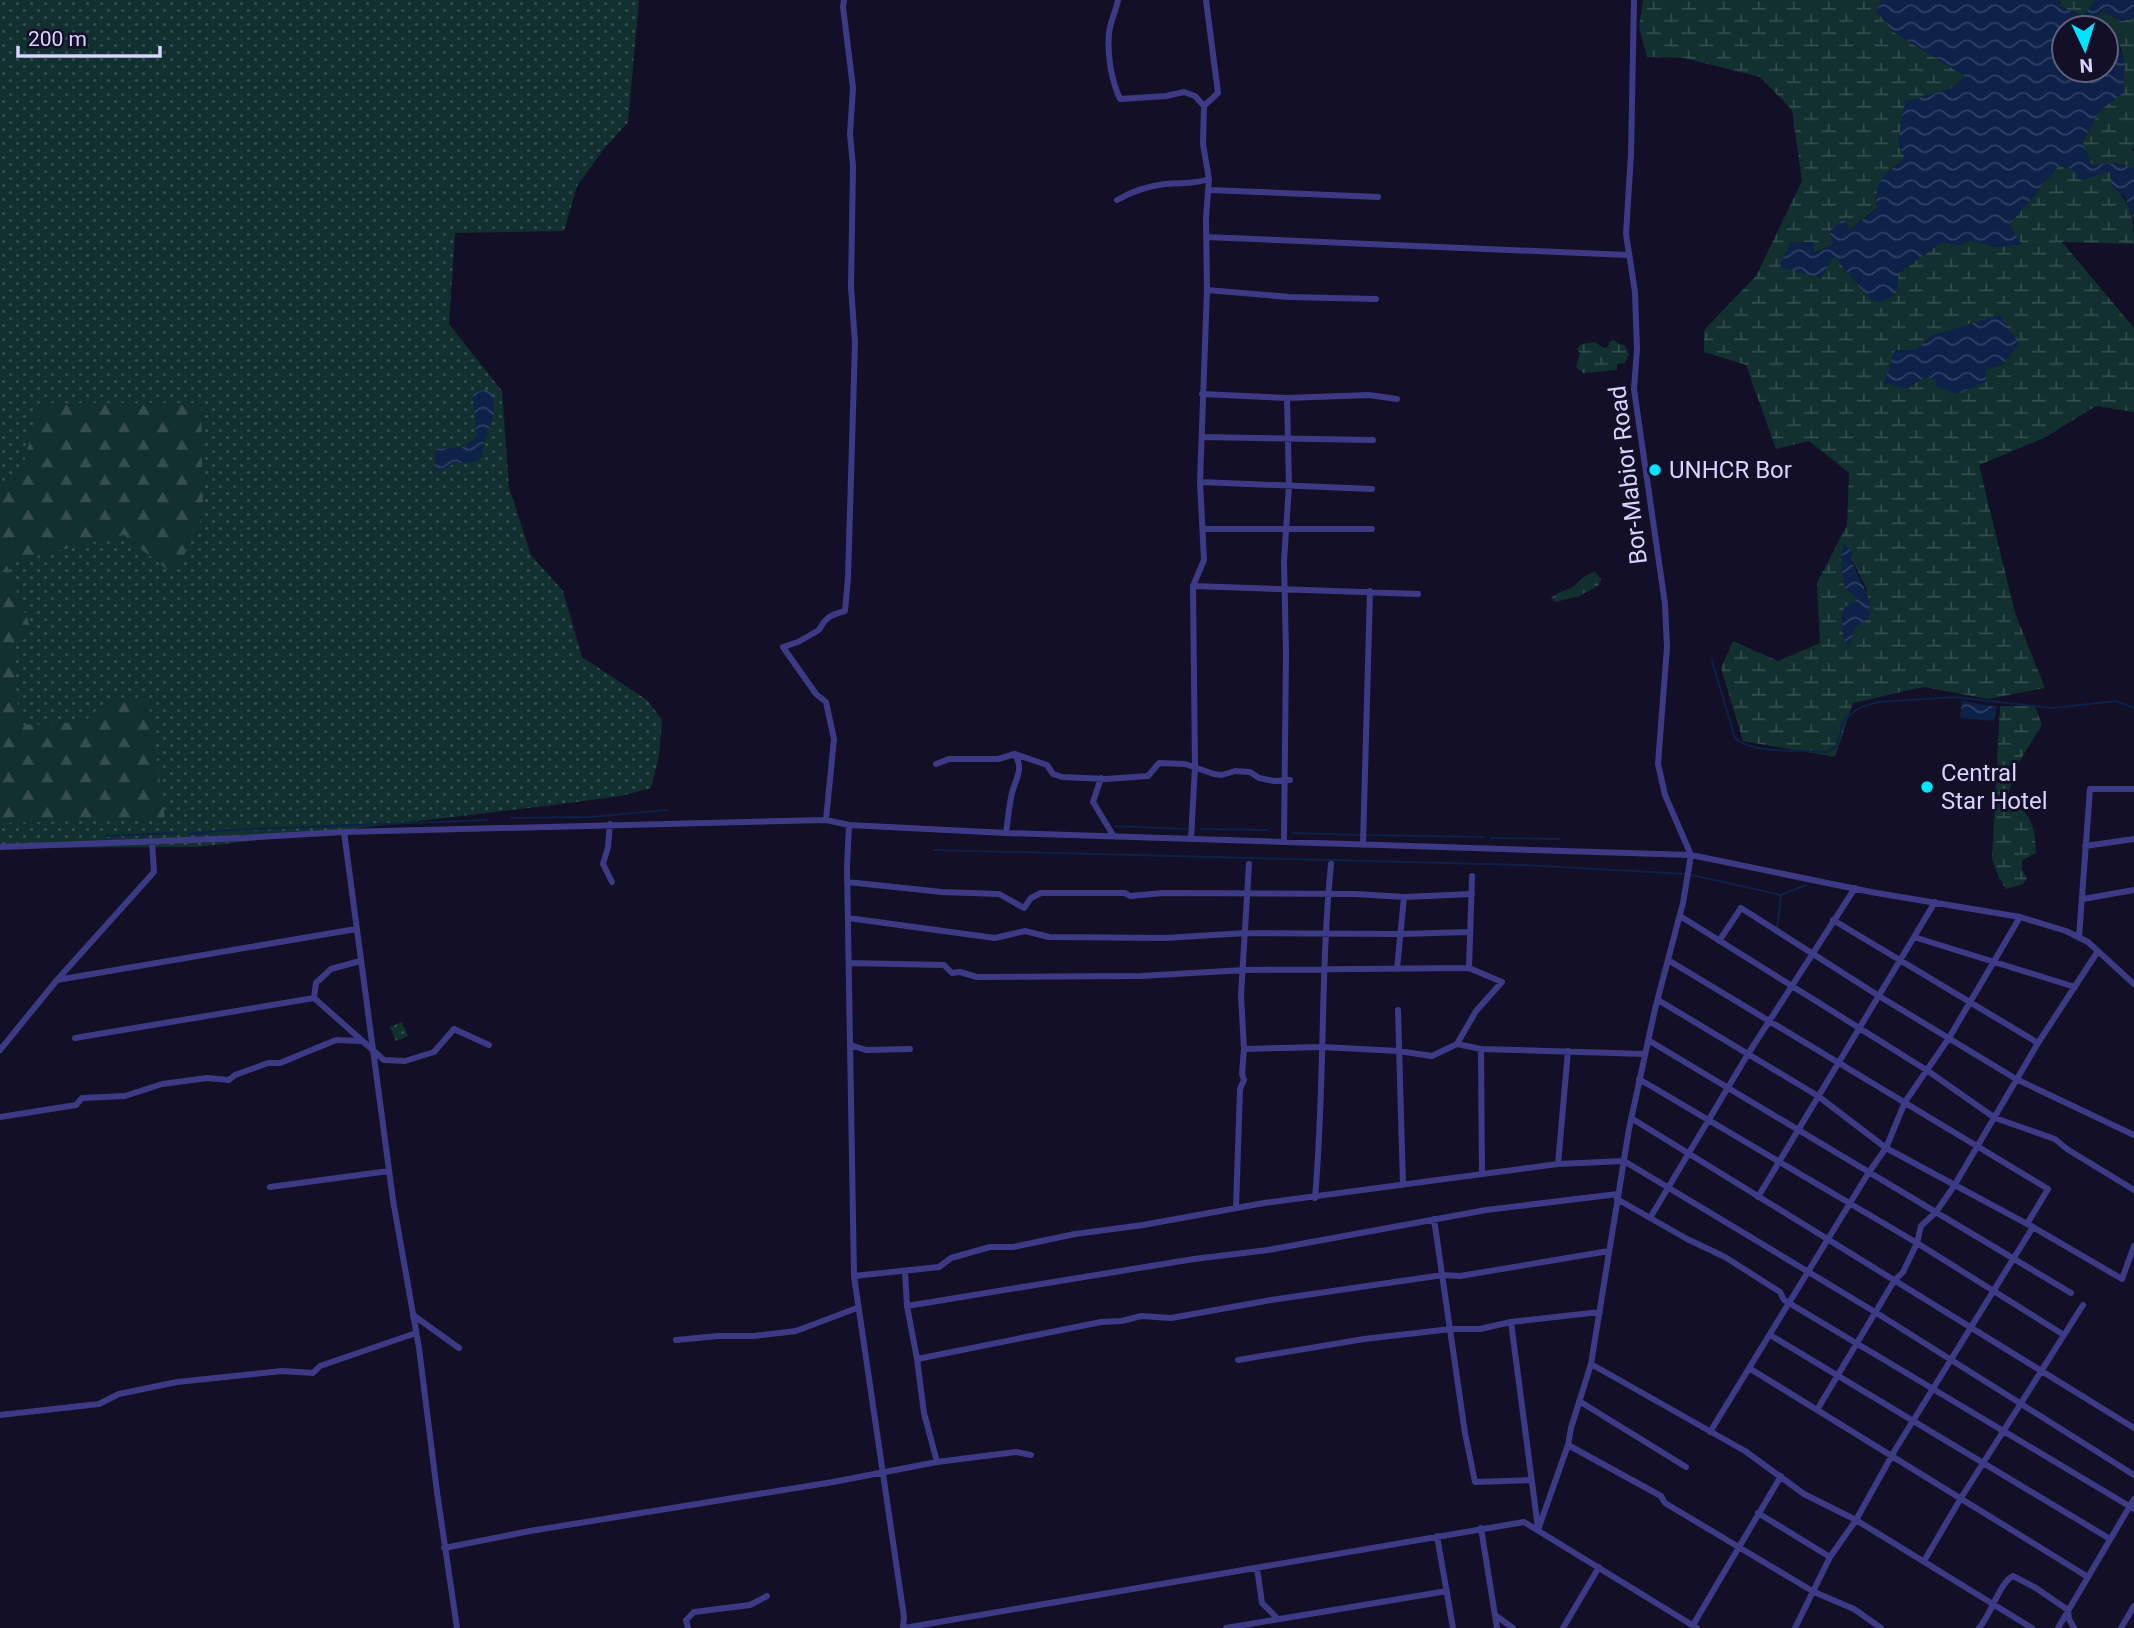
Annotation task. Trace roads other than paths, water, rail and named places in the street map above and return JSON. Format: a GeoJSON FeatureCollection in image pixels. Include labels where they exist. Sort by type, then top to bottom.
{"type":"FeatureCollection","features":[{"type":"Feature","properties":{"kind":"street"},"geometry":{"type":"LineString","coordinates":[[826,820],[834,739],[826,702],[816,694],[783,647],[819,631],[829,616],[845,611],[855,329],[851,287],[853,166],[850,134],[853,88],[844,0]]}},
{"type":"Feature","properties":{"kind":"street"},"geometry":{"type":"LineString","coordinates":[[1118,0],[1109,33],[1108,52],[1113,84],[1121,99],[1184,92],[1195,96],[1204,106],[1203,144],[1209,179],[1200,482],[1204,561],[1193,586],[1195,767],[1191,839]]}},
{"type":"Feature","properties":{"kind":"street"},"geometry":{"type":"LineString","coordinates":[[1204,106],[1218,93],[1206,0]]}},
{"type":"Feature","properties":{"kind":"street","name":"Bor-Mabior Road"},"geometry":{"type":"LineString","coordinates":[[1634,0],[1629,188],[1625,217],[1635,292],[1637,349],[1634,389],[1667,647],[1659,774],[1665,796],[1691,855]]}},
{"type":"Feature","properties":{"kind":"street"},"geometry":{"type":"LineString","coordinates":[[1116,200],[1158,185],[1189,184],[1209,179]]}},
{"type":"Feature","properties":{"kind":"street"},"geometry":{"type":"LineString","coordinates":[[1209,190],[1378,197]]}},
{"type":"Feature","properties":{"kind":"street"},"geometry":{"type":"LineString","coordinates":[[1206,237],[1628,255]]}},
{"type":"Feature","properties":{"kind":"street"},"geometry":{"type":"LineString","coordinates":[[1207,290],[1376,299]]}},
{"type":"Feature","properties":{"kind":"street"},"geometry":{"type":"LineString","coordinates":[[1202,394],[1287,398],[1369,395],[1397,399]]}},
{"type":"Feature","properties":{"kind":"street"},"geometry":{"type":"LineString","coordinates":[[1284,842],[1287,780],[1284,588],[1289,486],[1287,398]]}},
{"type":"Feature","properties":{"kind":"street"},"geometry":{"type":"LineString","coordinates":[[1202,437],[1373,440]]}},
{"type":"Feature","properties":{"kind":"street"},"geometry":{"type":"LineString","coordinates":[[1200,482],[1372,489]]}},
{"type":"Feature","properties":{"kind":"street"},"geometry":{"type":"LineString","coordinates":[[1204,529],[1372,530]]}},
{"type":"Feature","properties":{"kind":"street"},"geometry":{"type":"LineString","coordinates":[[1193,586],[1418,594]]}},
{"type":"Feature","properties":{"kind":"street"},"geometry":{"type":"LineString","coordinates":[[1363,845],[1370,591]]}},
{"type":"Feature","properties":{"kind":"street"},"geometry":{"type":"LineString","coordinates":[[936,764],[950,759],[998,759],[1015,754],[1046,765],[1053,774],[1062,777],[1124,779],[1148,776],[1159,763],[1171,762],[1214,774],[1250,772],[1259,778],[1287,780]]}},
{"type":"Feature","properties":{"kind":"street"},"geometry":{"type":"LineString","coordinates":[[1006,833],[1012,791],[1019,778],[1019,761],[1015,754]]}},
{"type":"Feature","properties":{"kind":"street"},"geometry":{"type":"LineString","coordinates":[[1101,778],[1093,802],[1113,835]]}},
{"type":"Feature","properties":{"kind":"street"},"geometry":{"type":"LineString","coordinates":[[2079,937],[2091,789],[2134,789]]}},
{"type":"Feature","properties":{"kind":"street"},"geometry":{"type":"LineString","coordinates":[[0,848],[344,832],[826,820],[849,825],[1006,833],[1691,855],[1871,892],[2044,923],[2079,937],[2134,984]]}},
{"type":"Feature","properties":{"kind":"street"},"geometry":{"type":"LineString","coordinates":[[610,824],[603,864],[612,882]]}},
{"type":"Feature","properties":{"kind":"street"},"geometry":{"type":"LineString","coordinates":[[849,825],[847,882],[854,1276],[884,1472],[904,1617],[903,1628],[1524,1522],[1695,1627],[1738,1547],[1781,1476]]}},
{"type":"Feature","properties":{"kind":"street"},"geometry":{"type":"LineString","coordinates":[[344,832],[389,1171],[414,1315],[457,1628]]}},
{"type":"Feature","properties":{"kind":"street"},"geometry":{"type":"LineString","coordinates":[[2085,846],[2134,839]]}},
{"type":"Feature","properties":{"kind":"street"},"geometry":{"type":"LineString","coordinates":[[0,1050],[57,980],[154,872],[152,842]]}},
{"type":"Feature","properties":{"kind":"street"},"geometry":{"type":"LineString","coordinates":[[1538,1530],[1568,1445],[1591,1364],[1631,1118],[1690,874],[1691,855]]}},
{"type":"Feature","properties":{"kind":"street"},"geometry":{"type":"LineString","coordinates":[[1236,1208],[1240,1089],[1244,1080],[1241,995],[1247,933],[1249,864]]}},
{"type":"Feature","properties":{"kind":"street"},"geometry":{"type":"LineString","coordinates":[[1315,1198],[1323,1047],[1323,969],[1332,864]]}},
{"type":"Feature","properties":{"kind":"street"},"geometry":{"type":"LineString","coordinates":[[1469,968],[1472,876]]}},
{"type":"Feature","properties":{"kind":"street"},"geometry":{"type":"LineString","coordinates":[[847,882],[942,892],[999,894],[1024,908],[1031,898],[1041,893],[1125,893],[1130,896],[1163,893],[1355,894],[1404,897],[1472,894]]}},
{"type":"Feature","properties":{"kind":"street"},"geometry":{"type":"LineString","coordinates":[[1650,1218],[1748,1054],[1855,887]]}},
{"type":"Feature","properties":{"kind":"street"},"geometry":{"type":"LineString","coordinates":[[2082,899],[2134,890]]}},
{"type":"Feature","properties":{"kind":"street"},"geometry":{"type":"LineString","coordinates":[[1397,969],[1404,897]]}},
{"type":"Feature","properties":{"kind":"street"},"geometry":{"type":"LineString","coordinates":[[1758,1197],[1935,902]]}},
{"type":"Feature","properties":{"kind":"street"},"geometry":{"type":"LineString","coordinates":[[1719,941],[1741,908],[1878,996],[2016,1079],[2134,1135]]}},
{"type":"Feature","properties":{"kind":"street"},"geometry":{"type":"LineString","coordinates":[[1680,916],[1928,1071],[1995,1118],[2055,1139],[2134,1190]]}},
{"type":"Feature","properties":{"kind":"street"},"geometry":{"type":"LineString","coordinates":[[1710,1432],[1886,1148],[1905,1102],[1949,1038],[2020,917]]}},
{"type":"Feature","properties":{"kind":"street"},"geometry":{"type":"LineString","coordinates":[[848,918],[995,938],[1025,931],[1049,937],[1109,938],[1247,933],[1469,932]]}},
{"type":"Feature","properties":{"kind":"street"},"geometry":{"type":"LineString","coordinates":[[1833,920],[2038,1043]]}},
{"type":"Feature","properties":{"kind":"street"},"geometry":{"type":"LineString","coordinates":[[57,980],[356,929]]}},
{"type":"Feature","properties":{"kind":"street"},"geometry":{"type":"LineString","coordinates":[[1914,937],[2075,986]]}},
{"type":"Feature","properties":{"kind":"street"},"geometry":{"type":"LineString","coordinates":[[1817,1410],[1894,1281],[1903,1272],[1917,1243],[1921,1226],[1936,1212],[1954,1186],[2038,1043],[2098,951]]}},
{"type":"Feature","properties":{"kind":"street"},"geometry":{"type":"LineString","coordinates":[[1668,960],[2048,1189],[2015,1260],[1891,1456],[1856,1520],[1830,1557],[1795,1628]]}},
{"type":"Feature","properties":{"kind":"street"},"geometry":{"type":"LineString","coordinates":[[314,998],[316,983],[331,969],[360,961]]}},
{"type":"Feature","properties":{"kind":"street"},"geometry":{"type":"LineString","coordinates":[[849,963],[944,965],[952,973],[960,972],[977,977],[1141,976],[1244,970],[1469,968],[1502,982],[1476,1011],[1457,1044],[1432,1056],[1398,1051],[1323,1047],[1244,1049]]}},
{"type":"Feature","properties":{"kind":"street"},"geometry":{"type":"LineString","coordinates":[[75,1038],[314,998]]}},
{"type":"Feature","properties":{"kind":"street"},"geometry":{"type":"LineString","coordinates":[[314,998],[372,1051],[388,1062],[414,1059],[433,1052],[454,1029],[489,1045]]}},
{"type":"Feature","properties":{"kind":"street"},"geometry":{"type":"LineString","coordinates":[[1658,1000],[1818,1096],[1886,1148],[2122,1279],[2134,1246]]}},
{"type":"Feature","properties":{"kind":"street"},"geometry":{"type":"LineString","coordinates":[[1398,1010],[1403,1185]]}},
{"type":"Feature","properties":{"kind":"street"},"geometry":{"type":"LineString","coordinates":[[0,1117],[76,1105],[82,1098],[125,1096],[162,1084],[207,1078],[229,1080],[235,1075],[268,1063],[280,1063],[336,1040],[362,1041]]}},
{"type":"Feature","properties":{"kind":"street"},"geometry":{"type":"LineString","coordinates":[[1648,1040],[2071,1293]]}},
{"type":"Feature","properties":{"kind":"street"},"geometry":{"type":"LineString","coordinates":[[1457,1044],[1481,1049],[1645,1054]]}},
{"type":"Feature","properties":{"kind":"street"},"geometry":{"type":"LineString","coordinates":[[850,1045],[866,1050],[910,1049]]}},
{"type":"Feature","properties":{"kind":"street"},"geometry":{"type":"LineString","coordinates":[[1481,1049],[1482,1174]]}},
{"type":"Feature","properties":{"kind":"street"},"geometry":{"type":"LineString","coordinates":[[1558,1164],[1568,1051]]}},
{"type":"Feature","properties":{"kind":"street"},"geometry":{"type":"LineString","coordinates":[[1639,1079],[1917,1243],[2064,1335]]}},
{"type":"Feature","properties":{"kind":"street"},"geometry":{"type":"LineString","coordinates":[[1631,1118],[2134,1428]]}},
{"type":"Feature","properties":{"kind":"street"},"geometry":{"type":"LineString","coordinates":[[854,1276],[939,1268],[951,1258],[990,1247],[1013,1247],[1075,1234],[1236,1208],[1558,1164],[1624,1161],[1809,1271],[2134,1475]]}},
{"type":"Feature","properties":{"kind":"street"},"geometry":{"type":"LineString","coordinates":[[270,1187],[389,1171]]}},
{"type":"Feature","properties":{"kind":"street"},"geometry":{"type":"LineString","coordinates":[[907,1306],[1194,1259],[1268,1250],[1486,1210],[1618,1196],[1650,1218],[1725,1257],[1780,1292],[1789,1304],[2132,1508]]}},
{"type":"Feature","properties":{"kind":"street"},"geometry":{"type":"LineString","coordinates":[[1434,1219],[1465,1433],[1475,1482],[1531,1480]]}},
{"type":"Feature","properties":{"kind":"street"},"geometry":{"type":"LineString","coordinates":[[917,1359],[1101,1322],[1122,1321],[1141,1316],[1171,1318],[1271,1300],[1443,1275],[1460,1276],[1609,1251]]}},
{"type":"Feature","properties":{"kind":"street"},"geometry":{"type":"LineString","coordinates":[[905,1272],[907,1306],[924,1413],[937,1462]]}},
{"type":"Feature","properties":{"kind":"street"},"geometry":{"type":"LineString","coordinates":[[1924,1560],[2083,1305]]}},
{"type":"Feature","properties":{"kind":"street"},"geometry":{"type":"LineString","coordinates":[[676,1340],[796,1331],[858,1308]]}},
{"type":"Feature","properties":{"kind":"street"},"geometry":{"type":"LineString","coordinates":[[1238,1360],[1364,1339],[1451,1329],[1480,1329],[1511,1322],[1600,1312]]}},
{"type":"Feature","properties":{"kind":"street"},"geometry":{"type":"LineString","coordinates":[[414,1315],[459,1348]]}},
{"type":"Feature","properties":{"kind":"street"},"geometry":{"type":"LineString","coordinates":[[1511,1322],[1538,1530]]}},
{"type":"Feature","properties":{"kind":"street"},"geometry":{"type":"LineString","coordinates":[[0,1415],[99,1404],[120,1394],[177,1382],[282,1371],[313,1373],[320,1366],[416,1333]]}},
{"type":"Feature","properties":{"kind":"street"},"geometry":{"type":"LineString","coordinates":[[1770,1335],[2110,1539]]}},
{"type":"Feature","properties":{"kind":"street"},"geometry":{"type":"LineString","coordinates":[[1591,1364],[1745,1451],[1812,1500],[1856,1520],[2032,1628]]}},
{"type":"Feature","properties":{"kind":"street"},"geometry":{"type":"LineString","coordinates":[[1749,1368],[2088,1577]]}},
{"type":"Feature","properties":{"kind":"street"},"geometry":{"type":"LineString","coordinates":[[1579,1401],[1686,1467]]}},
{"type":"Feature","properties":{"kind":"street"},"geometry":{"type":"LineString","coordinates":[[1568,1445],[1661,1496],[1664,1503],[1814,1592],[1854,1609],[1881,1628]]}},
{"type":"Feature","properties":{"kind":"street"},"geometry":{"type":"LineString","coordinates":[[444,1548],[937,1462],[1016,1452],[1031,1455]]}},
{"type":"Feature","properties":{"kind":"street"},"geometry":{"type":"LineString","coordinates":[[2058,1628],[2110,1539],[2132,1508],[2134,1499]]}},
{"type":"Feature","properties":{"kind":"street"},"geometry":{"type":"LineString","coordinates":[[1758,1513],[1830,1557]]}},
{"type":"Feature","properties":{"kind":"street"},"geometry":{"type":"LineString","coordinates":[[1481,1528],[1497,1628]]}},
{"type":"Feature","properties":{"kind":"street"},"geometry":{"type":"LineString","coordinates":[[1437,1536],[1453,1628]]}},
{"type":"Feature","properties":{"kind":"street"},"geometry":{"type":"LineString","coordinates":[[1563,1628],[1599,1567]]}},
{"type":"Feature","properties":{"kind":"street"},"geometry":{"type":"LineString","coordinates":[[1257,1568],[1262,1604],[1278,1619]]}},
{"type":"Feature","properties":{"kind":"street"},"geometry":{"type":"LineString","coordinates":[[1979,1628],[1994,1606],[2005,1582],[2013,1576],[2068,1610],[2074,1628]]}},
{"type":"Feature","properties":{"kind":"street"},"geometry":{"type":"LineString","coordinates":[[1226,1628],[1447,1591]]}},
{"type":"Feature","properties":{"kind":"street"},"geometry":{"type":"LineString","coordinates":[[688,1628],[686,1620],[694,1612],[750,1605],[767,1596]]}},
{"type":"Feature","properties":{"kind":"street"},"geometry":{"type":"LineString","coordinates":[[2121,1628],[2134,1606]]}},
{"type":"Feature","properties":{"kind":"street"},"geometry":{"type":"LineString","coordinates":[[1495,1615],[1513,1628]]}},
{"type":"Feature","properties":{"kind":"street"},"geometry":{"type":"LineString","coordinates":[[957,1619],[958,1628]]}},
{"type":"Feature","properties":{"kind":"water"},"geometry":{"type":"Polygon","coordinates":[[[1882,0],[2060,0],[2059,6],[2078,14],[2050,14],[2050,84],[2120,84],[2120,50],[2125,62],[2123,93],[2100,110],[2082,142],[2092,165],[2116,163],[2134,168],[2134,220],[2125,197],[2112,187],[2110,171],[2080,181],[2074,170],[2059,165],[2009,225],[2022,244],[1995,247],[1971,240],[1959,245],[1942,242],[1899,273],[1896,294],[1882,302],[1869,299],[1834,256],[1821,278],[1780,267],[1790,242],[1813,242],[1814,254],[1832,245],[1830,231],[1844,219],[1849,230],[1877,209],[1879,184],[1886,174],[1905,158],[1898,143],[1905,102],[1953,88],[1965,76],[1892,31],[1876,10],[1882,0]]]}},
{"type":"Feature","properties":{"kind":"water"},"geometry":{"type":"Polygon","coordinates":[[[2095,0],[2134,0],[2134,18],[2122,21],[2120,14],[2102,11],[2099,14],[2084,14],[2095,0]]]}},
{"type":"Feature","properties":{"kind":"water"},"geometry":{"type":"Polygon","coordinates":[[[2000,315],[2019,344],[2004,363],[1985,370],[1986,382],[1958,394],[1937,387],[1936,379],[1926,377],[1906,388],[1884,383],[1895,350],[1916,350],[1933,335],[2000,315]]]}},
{"type":"Feature","properties":{"kind":"water"},"geometry":{"type":"Polygon","coordinates":[[[486,390],[492,394],[495,411],[482,456],[476,462],[455,463],[434,471],[436,449],[464,447],[477,436],[473,393],[486,390]]]}},
{"type":"Feature","properties":{"kind":"water"},"geometry":{"type":"Polygon","coordinates":[[[1844,544],[1852,552],[1851,560],[1870,601],[1869,618],[1855,627],[1850,645],[1846,644],[1842,619],[1847,604],[1855,603],[1856,598],[1844,587],[1841,560],[1844,544]]]}},
{"type":"Feature","properties":{"kind":"water"},"geometry":{"type":"Polygon","coordinates":[[[1962,701],[1997,707],[1994,721],[1960,718],[1962,701]]]}},
{"type":"Feature","properties":{"kind":"waterway"},"geometry":{"type":"LineString","coordinates":[[1712,661],[1735,738],[1752,747],[1765,749],[1827,752],[1836,747],[1844,720],[1859,708],[1878,702],[1954,697],[2053,708],[2116,701],[2134,708]]}},
{"type":"Feature","properties":{"kind":"waterway"},"geometry":{"type":"LineString","coordinates":[[511,818],[591,817],[667,810]]}},
{"type":"Feature","properties":{"kind":"waterway"},"geometry":{"type":"LineString","coordinates":[[190,834],[228,830],[488,820]]}},
{"type":"Feature","properties":{"kind":"waterway"},"geometry":{"type":"LineString","coordinates":[[1115,826],[1186,829]]}},
{"type":"Feature","properties":{"kind":"waterway"},"geometry":{"type":"LineString","coordinates":[[1201,829],[1268,830]]}},
{"type":"Feature","properties":{"kind":"waterway"},"geometry":{"type":"LineString","coordinates":[[106,836],[176,833]]}},
{"type":"Feature","properties":{"kind":"waterway"},"geometry":{"type":"LineString","coordinates":[[1292,833],[1360,835]]}},
{"type":"Feature","properties":{"kind":"waterway"},"geometry":{"type":"LineString","coordinates":[[1365,835],[1483,837]]}},
{"type":"Feature","properties":{"kind":"waterway"},"geometry":{"type":"LineString","coordinates":[[1491,838],[1559,839]]}},
{"type":"Feature","properties":{"kind":"waterway"},"geometry":{"type":"LineString","coordinates":[[934,850],[1523,865],[1686,874]]}},
{"type":"Feature","properties":{"kind":"waterway"},"geometry":{"type":"LineString","coordinates":[[1692,875],[1781,895],[1806,885]]}},
{"type":"Feature","properties":{"kind":"waterway"},"geometry":{"type":"LineString","coordinates":[[1777,928],[1781,896]]}},
{"type":"Feature","properties":{"kind":"place","name":"UNHCR Bor"},"geometry":{"type":"Point","coordinates":[1655,470]}},
{"type":"Feature","properties":{"kind":"place","name":"Central Star Hotel"},"geometry":{"type":"Point","coordinates":[1927,787]}}]}
